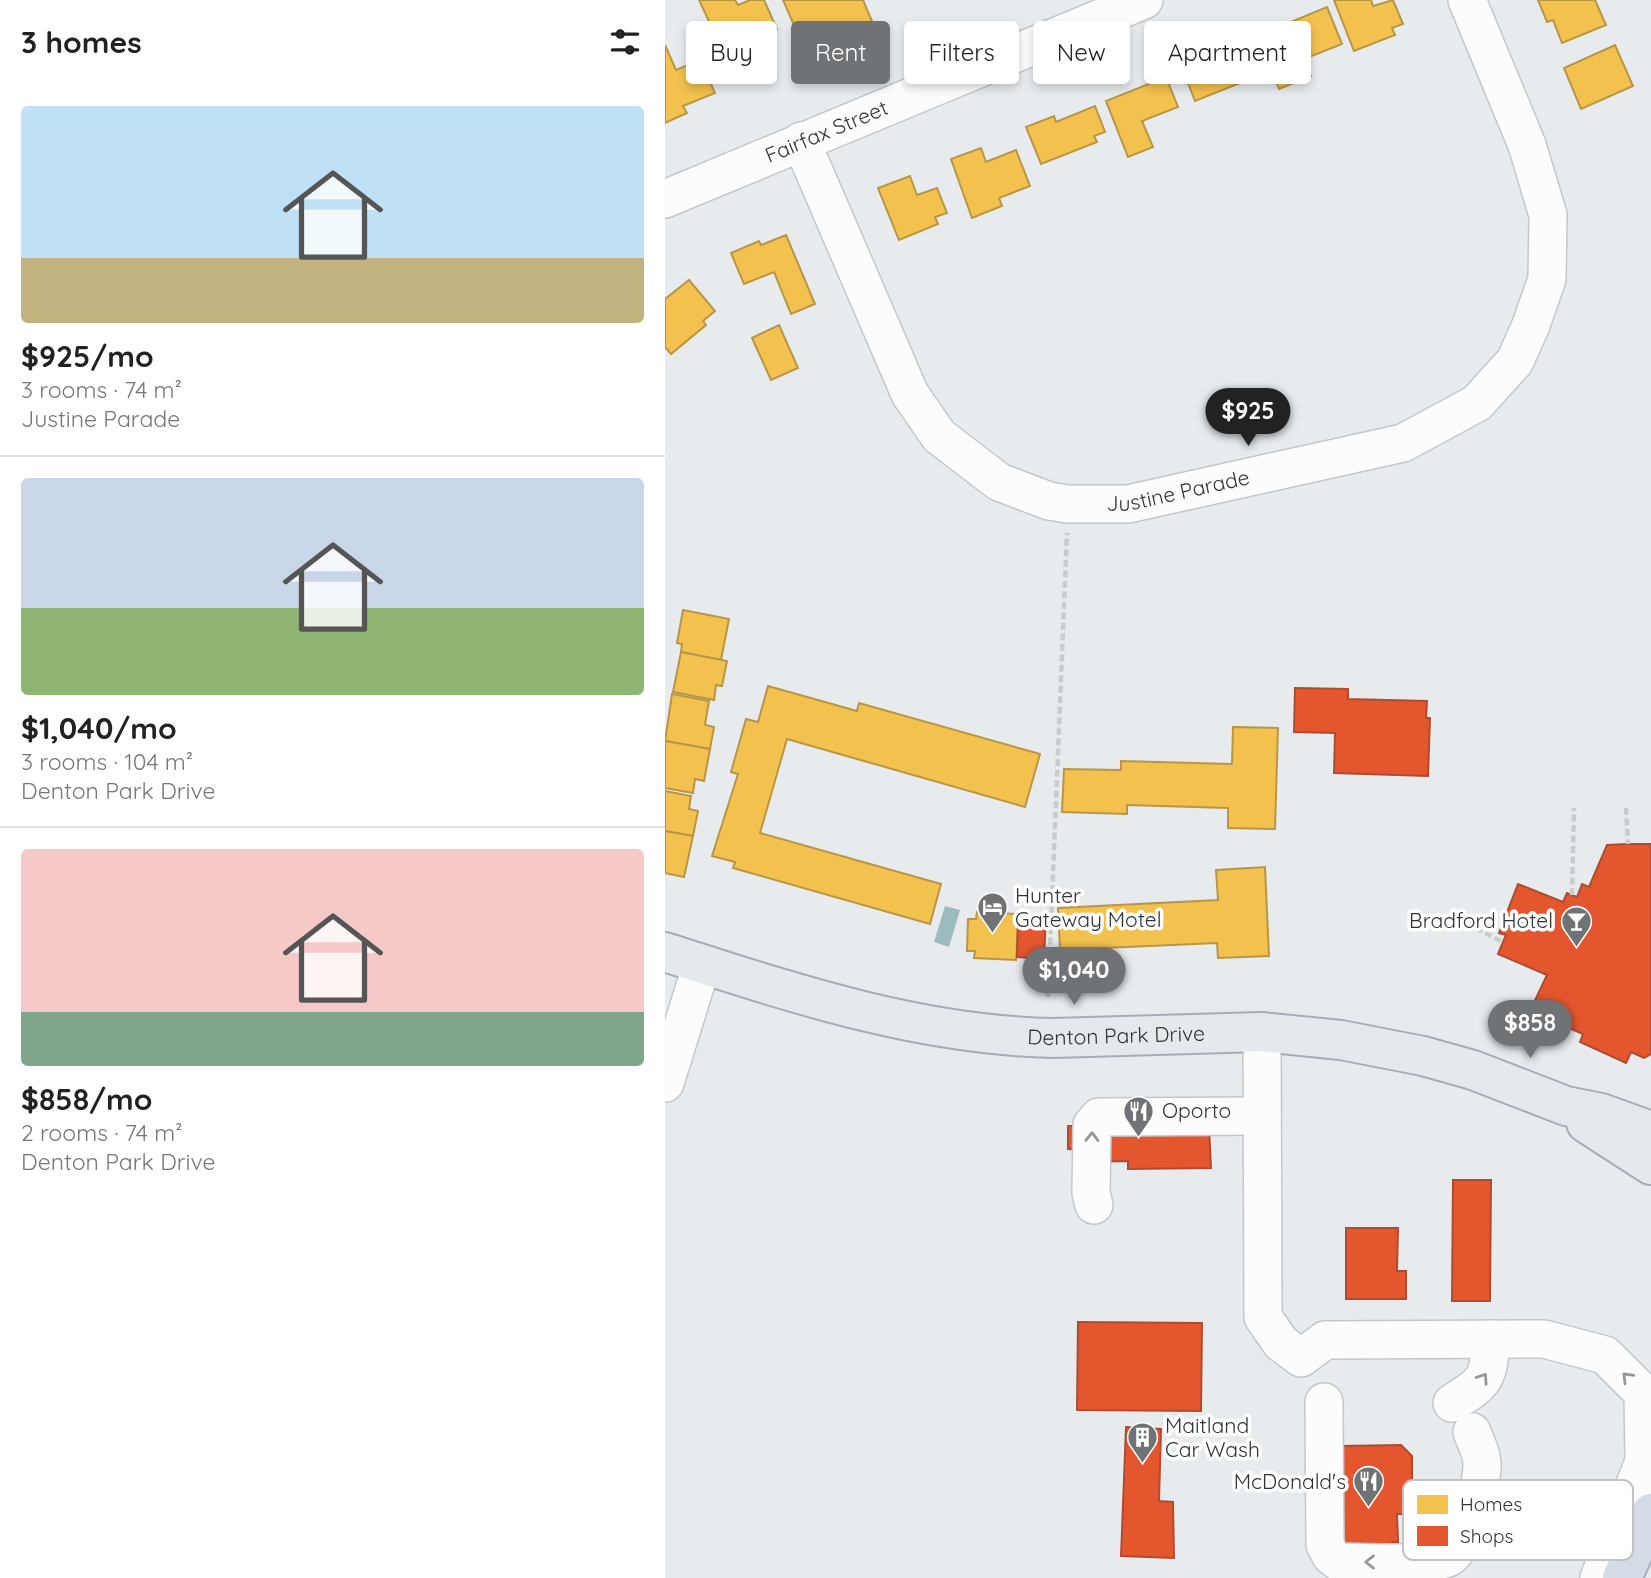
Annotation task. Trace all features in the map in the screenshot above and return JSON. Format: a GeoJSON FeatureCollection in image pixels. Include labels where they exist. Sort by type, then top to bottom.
{"type":"FeatureCollection","features":[{"type":"Feature","properties":{"kind":"highway"},"geometry":{"type":"LineString","coordinates":[[1633,1553],[1651,1513]]}},
{"type":"Feature","properties":{"kind":"highway"},"geometry":{"type":"LineString","coordinates":[[1622,1578],[1630,1560]]}},
{"type":"Feature","properties":{"kind":"main road","name":"Denton Park Drive"},"geometry":{"type":"LineString","coordinates":[[665,952],[870,1014],[923,1026],[1053,1038],[1262,1032],[1341,1040],[1423,1056],[1473,1070],[1566,1106],[1601,1113],[1651,1131]]}},
{"type":"Feature","properties":{"kind":"main road","name":"Denton Park Drive"},"geometry":{"type":"LineString","coordinates":[[1566,1106],[1596,1131],[1651,1166]]}},
{"type":"Feature","properties":{"kind":"street","name":"Fairfax Street"},"geometry":{"type":"LineString","coordinates":[[665,199],[1144,0]]}},
{"type":"Feature","properties":{"kind":"street","name":"Justine Parade"},"geometry":{"type":"LineString","coordinates":[[801,141],[910,394],[939,436],[999,482],[1049,501],[1068,504],[1128,504],[1403,443],[1477,403],[1515,361],[1547,279],[1548,215],[1527,145],[1467,0]]}},
{"type":"Feature","properties":{"kind":"street"},"geometry":{"type":"LineString","coordinates":[[665,1083],[702,964]]}},
{"type":"Feature","properties":{"kind":"street"},"geometry":{"type":"LineString","coordinates":[[1262,1032],[1263,1317],[1281,1343],[1301,1358],[1325,1340],[1544,1339],[1605,1355],[1643,1394],[1644,1461],[1633,1490]]}},
{"type":"Feature","properties":{"kind":"street"},"geometry":{"type":"LineString","coordinates":[[1094,1205],[1091,1193],[1092,1125],[1100,1117],[1262,1116]]}},
{"type":"Feature","properties":{"kind":"street"},"geometry":{"type":"LineString","coordinates":[[1481,1480],[1483,1461],[1462,1418],[1475,1390],[1507,1339]]}},
{"type":"Feature","properties":{"kind":"street"},"geometry":{"type":"LineString","coordinates":[[1324,1402],[1325,1545],[1331,1556],[1339,1562],[1440,1560]]}},
{"type":"Feature","properties":{"kind":"street"},"geometry":{"type":"LineString","coordinates":[[1599,1578],[1606,1560]]}},
{"type":"Feature","properties":{"kind":"path"},"geometry":{"type":"LineString","coordinates":[[1048,998],[1068,504]]}},
{"type":"Feature","properties":{"kind":"path"},"geometry":{"type":"LineString","coordinates":[[1572,895],[1574,808]]}},
{"type":"Feature","properties":{"kind":"path"},"geometry":{"type":"LineString","coordinates":[[1626,808],[1629,844]]}},
{"type":"Feature","properties":{"kind":"path"},"geometry":{"type":"LineString","coordinates":[[1457,919],[1503,943]]}},
{"type":"Feature","properties":{"kind":"water"},"geometry":{"type":"Polygon","coordinates":[[[945,906],[960,910],[949,947],[934,942],[945,906]]]}},
{"type":"Feature","properties":{"kind":"building: Homes"},"geometry":{"type":"Polygon","coordinates":[[[699,0],[735,0],[738,5],[750,0],[764,0],[773,21],[709,21],[699,0]]]}},
{"type":"Feature","properties":{"kind":"building: Homes"},"geometry":{"type":"Polygon","coordinates":[[[783,0],[863,0],[872,21],[792,21],[783,0]]]}},
{"type":"Feature","properties":{"kind":"building: Homes"},"geometry":{"type":"Polygon","coordinates":[[[1334,0],[1371,0],[1373,6],[1393,0],[1403,24],[1392,28],[1395,35],[1354,51],[1334,0]]]}},
{"type":"Feature","properties":{"kind":"building: Homes"},"geometry":{"type":"Polygon","coordinates":[[[1538,0],[1595,0],[1606,25],[1562,43],[1553,20],[1547,22],[1538,0]]]}},
{"type":"Feature","properties":{"kind":"building: Homes"},"geometry":{"type":"Polygon","coordinates":[[[1327,7],[1342,44],[1311,56],[1311,21],[1293,21],[1327,7]]]}},
{"type":"Feature","properties":{"kind":"building: Homes"},"geometry":{"type":"Polygon","coordinates":[[[665,45],[676,70],[686,66],[686,84],[711,84],[715,93],[683,106],[687,113],[665,123],[665,45]]]}},
{"type":"Feature","properties":{"kind":"building: Homes"},"geometry":{"type":"Polygon","coordinates":[[[1615,45],[1633,86],[1581,109],[1564,68],[1615,45]]]}},
{"type":"Feature","properties":{"kind":"building: Homes"},"geometry":{"type":"Polygon","coordinates":[[[1148,84],[1169,84],[1178,107],[1142,121],[1153,147],[1128,157],[1106,101],[1148,84]]]}},
{"type":"Feature","properties":{"kind":"building: Homes"},"geometry":{"type":"Polygon","coordinates":[[[1188,84],[1238,84],[1195,101],[1188,84]]]}},
{"type":"Feature","properties":{"kind":"building: Homes"},"geometry":{"type":"Polygon","coordinates":[[[1277,84],[1291,84],[1279,89],[1277,84]]]}},
{"type":"Feature","properties":{"kind":"building: Homes"},"geometry":{"type":"Polygon","coordinates":[[[1095,106],[1105,132],[1094,136],[1097,142],[1041,164],[1026,127],[1054,116],[1056,122],[1095,106]]]}},
{"type":"Feature","properties":{"kind":"building: Homes"},"geometry":{"type":"Polygon","coordinates":[[[981,148],[986,162],[1016,150],[1030,186],[999,198],[1002,206],[972,218],[951,159],[981,148]]]}},
{"type":"Feature","properties":{"kind":"building: Homes"},"geometry":{"type":"Polygon","coordinates":[[[910,176],[917,195],[937,188],[947,213],[935,217],[938,224],[899,240],[878,188],[910,176]]]}},
{"type":"Feature","properties":{"kind":"building: Homes"},"geometry":{"type":"Polygon","coordinates":[[[786,235],[815,304],[791,314],[774,272],[744,284],[731,253],[759,241],[761,245],[786,235]]]}},
{"type":"Feature","properties":{"kind":"building: Homes"},"geometry":{"type":"Polygon","coordinates":[[[689,280],[715,311],[703,321],[706,325],[671,354],[665,347],[665,299],[689,280]]]}},
{"type":"Feature","properties":{"kind":"building: Homes"},"geometry":{"type":"Polygon","coordinates":[[[779,325],[798,368],[771,380],[752,338],[779,325]]]}},
{"type":"Feature","properties":{"kind":"building: Homes"},"geometry":{"type":"Polygon","coordinates":[[[683,610],[729,619],[721,660],[681,652],[682,644],[677,643],[683,610]]]}},
{"type":"Feature","properties":{"kind":"building: Homes"},"geometry":{"type":"Polygon","coordinates":[[[681,652],[727,661],[722,686],[716,685],[714,700],[673,692],[681,652]]]}},
{"type":"Feature","properties":{"kind":"building: Homes"},"geometry":{"type":"Polygon","coordinates":[[[768,686],[857,711],[859,703],[1040,754],[1025,807],[787,739],[760,833],[941,884],[930,924],[733,868],[735,862],[712,856],[738,774],[731,772],[746,719],[758,722],[768,686]]]}},
{"type":"Feature","properties":{"kind":"building: Homes"},"geometry":{"type":"Polygon","coordinates":[[[672,694],[709,701],[705,725],[714,727],[710,749],[665,741],[672,694]]]}},
{"type":"Feature","properties":{"kind":"building: Homes"},"geometry":{"type":"Polygon","coordinates":[[[1233,727],[1278,728],[1275,829],[1228,828],[1228,808],[1127,805],[1127,814],[1062,812],[1064,769],[1121,770],[1121,761],[1232,764],[1233,727]]]}},
{"type":"Feature","properties":{"kind":"building: Homes"},"geometry":{"type":"Polygon","coordinates":[[[665,741],[710,749],[704,781],[695,779],[693,793],[665,788],[665,741]]]}},
{"type":"Feature","properties":{"kind":"building: Homes"},"geometry":{"type":"Polygon","coordinates":[[[665,791],[691,796],[689,809],[698,811],[693,836],[665,831],[665,791]]]}},
{"type":"Feature","properties":{"kind":"building: Homes"},"geometry":{"type":"Polygon","coordinates":[[[665,831],[693,836],[684,877],[665,873],[665,831]]]}},
{"type":"Feature","properties":{"kind":"building: Homes"},"geometry":{"type":"Polygon","coordinates":[[[1265,867],[1269,956],[1218,958],[1217,943],[1060,950],[1058,908],[1218,900],[1216,870],[1265,867]]]}},
{"type":"Feature","properties":{"kind":"building: Homes","name":"Hunter Gateway Motel"},"geometry":{"type":"Polygon","coordinates":[[[977,912],[1019,914],[1016,960],[974,958],[975,951],[967,951],[968,919],[976,919],[977,912]]]}},
{"type":"Feature","properties":{"kind":"building: Shops"},"geometry":{"type":"Polygon","coordinates":[[[1295,688],[1348,689],[1348,699],[1427,701],[1426,718],[1430,718],[1428,776],[1334,773],[1335,733],[1294,732],[1295,688]]]}},
{"type":"Feature","properties":{"kind":"building: Shops","name":"Bradford Hotel"},"geometry":{"type":"Polygon","coordinates":[[[1651,844],[1651,1054],[1644,1058],[1631,1052],[1626,1063],[1580,1042],[1583,1034],[1530,1011],[1547,975],[1498,954],[1506,935],[1499,933],[1518,884],[1563,902],[1567,893],[1577,897],[1582,884],[1589,887],[1607,845],[1651,844]]]}},
{"type":"Feature","properties":{"kind":"building: Shops"},"geometry":{"type":"Polygon","coordinates":[[[1018,916],[1046,917],[1044,959],[1017,957],[1018,916]]]}},
{"type":"Feature","properties":{"kind":"building: Shops","name":"Oporto"},"geometry":{"type":"Polygon","coordinates":[[[1068,1126],[1209,1127],[1211,1168],[1128,1169],[1128,1161],[1087,1162],[1087,1150],[1068,1149],[1068,1126]]]}},
{"type":"Feature","properties":{"kind":"building: Shops"},"geometry":{"type":"Polygon","coordinates":[[[1453,1180],[1491,1180],[1490,1301],[1452,1301],[1453,1180]]]}},
{"type":"Feature","properties":{"kind":"building: Shops"},"geometry":{"type":"Polygon","coordinates":[[[1346,1228],[1398,1228],[1397,1271],[1406,1271],[1406,1299],[1346,1299],[1346,1228]]]}},
{"type":"Feature","properties":{"kind":"building: Shops"},"geometry":{"type":"Polygon","coordinates":[[[1078,1322],[1202,1323],[1201,1411],[1077,1410],[1078,1322]]]}},
{"type":"Feature","properties":{"kind":"building: Shops","name":"Maitland Car Wash"},"geometry":{"type":"Polygon","coordinates":[[[1126,1427],[1161,1429],[1159,1501],[1173,1502],[1174,1558],[1121,1556],[1126,1427]]]}},
{"type":"Feature","properties":{"kind":"building: Shops","name":"McDonald's"},"geometry":{"type":"Polygon","coordinates":[[[1401,1445],[1412,1456],[1412,1480],[1403,1480],[1403,1514],[1397,1514],[1398,1542],[1392,1542],[1392,1556],[1326,1555],[1341,1446],[1401,1445]]]}},
{"type":"Feature","properties":{"kind":"place","name":"Hunter Gateway Motel"},"geometry":{"type":"Point","coordinates":[992,935]}},
{"type":"Feature","properties":{"kind":"place","name":"Bradford Hotel"},"geometry":{"type":"Point","coordinates":[1576,948]}},
{"type":"Feature","properties":{"kind":"place","name":"Oporto"},"geometry":{"type":"Point","coordinates":[1139,1138]}},
{"type":"Feature","properties":{"kind":"place","name":"Maitland Car Wash"},"geometry":{"type":"Point","coordinates":[1142,1465]}},
{"type":"Feature","properties":{"kind":"place","name":"McDonald's"},"geometry":{"type":"Point","coordinates":[1369,1509]}}]}
